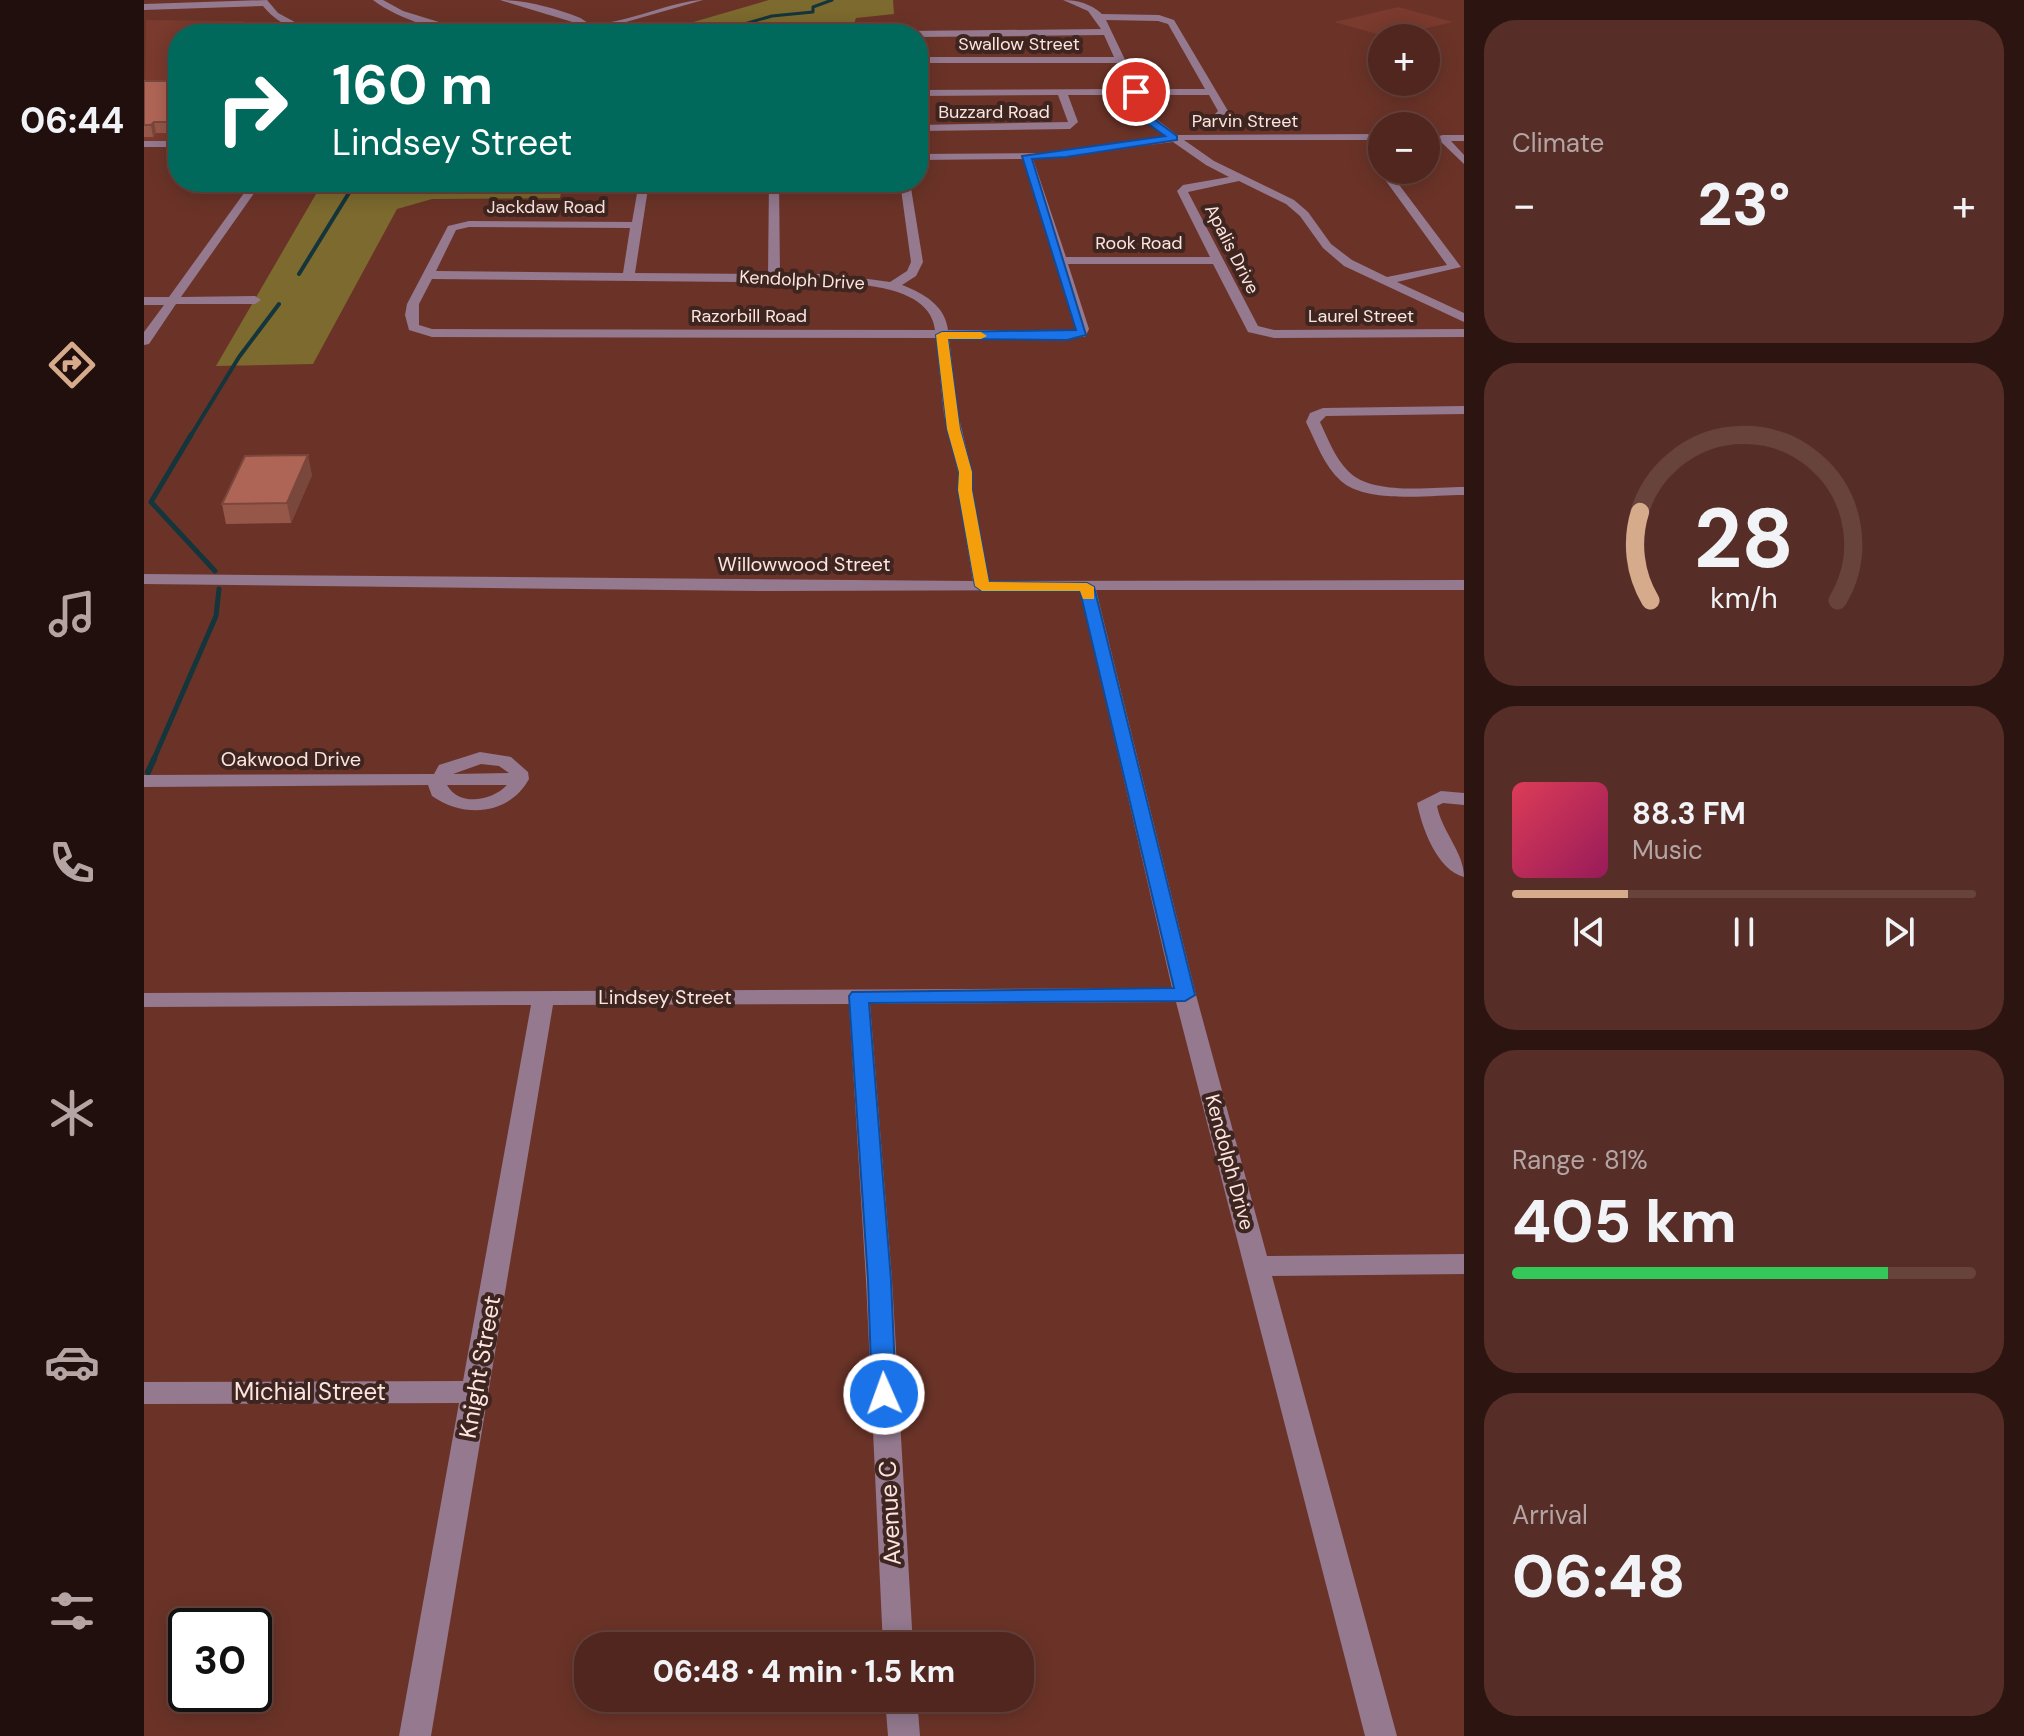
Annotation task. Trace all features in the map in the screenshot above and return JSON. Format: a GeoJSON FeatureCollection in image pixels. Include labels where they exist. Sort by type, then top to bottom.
{"type":"FeatureCollection","features":[{"type":"Feature","properties":{"kind":"street"},"geometry":{"type":"LineString","coordinates":[[377,0],[400,13],[439,24]]}},
{"type":"Feature","properties":{"kind":"street"},"geometry":{"type":"LineString","coordinates":[[506,0],[585,24]]}},
{"type":"Feature","properties":{"kind":"street"},"geometry":{"type":"LineString","coordinates":[[656,0],[679,6]]}},
{"type":"Feature","properties":{"kind":"street"},"geometry":{"type":"LineString","coordinates":[[604,24],[699,0]]}},
{"type":"Feature","properties":{"kind":"street"},"geometry":{"type":"LineString","coordinates":[[1067,0],[1091,9],[1100,17],[1151,121],[1210,163],[1290,202],[1336,255],[1383,281],[1464,318]]}},
{"type":"Feature","properties":{"kind":"street"},"geometry":{"type":"LineString","coordinates":[[144,7],[264,2],[290,24]]}},
{"type":"Feature","properties":{"kind":"street"},"geometry":{"type":"LineString","coordinates":[[1100,17],[1164,18],[1171,22],[1223,111],[1221,117],[1215,119]]}},
{"type":"Feature","properties":{"kind":"street"},"geometry":{"type":"LineString","coordinates":[[928,34],[1107,32]]}},
{"type":"Feature","properties":{"kind":"street","name":"Swallow Street"},"geometry":{"type":"LineString","coordinates":[[928,60],[1120,60]]}},
{"type":"Feature","properties":{"kind":"street","name":"Buzzard Road"},"geometry":{"type":"LineString","coordinates":[[928,128],[1070,126],[1073,122],[1062,92]]}},
{"type":"Feature","properties":{"kind":"street"},"geometry":{"type":"LineString","coordinates":[[928,93],[1212,92]]}},
{"type":"Feature","properties":{"kind":"street"},"geometry":{"type":"LineString","coordinates":[[1358,137],[1366,148]]}},
{"type":"Feature","properties":{"kind":"street","name":"Parvin Street"},"geometry":{"type":"LineString","coordinates":[[928,157],[1066,154],[1173,138],[1368,137]]}},
{"type":"Feature","properties":{"kind":"street"},"geometry":{"type":"LineString","coordinates":[[1464,138],[1439,138],[1464,161]]}},
{"type":"Feature","properties":{"kind":"street"},"geometry":{"type":"LineString","coordinates":[[144,158],[150,144]]}},
{"type":"Feature","properties":{"kind":"street"},"geometry":{"type":"LineString","coordinates":[[1027,156],[1060,261]]}},
{"type":"Feature","properties":{"kind":"street","name":"Apalis Drive"},"geometry":{"type":"LineString","coordinates":[[1241,178],[1182,189],[1250,326],[1259,332]]}},
{"type":"Feature","properties":{"kind":"street"},"geometry":{"type":"LineString","coordinates":[[1383,281],[1455,267],[1393,184]]}},
{"type":"Feature","properties":{"kind":"street"},"geometry":{"type":"LineString","coordinates":[[144,341],[250,192]]}},
{"type":"Feature","properties":{"kind":"street"},"geometry":{"type":"LineString","coordinates":[[628,276],[642,192]]}},
{"type":"Feature","properties":{"kind":"street"},"geometry":{"type":"LineString","coordinates":[[774,192],[774,277]]}},
{"type":"Feature","properties":{"kind":"street"},"geometry":{"type":"LineString","coordinates":[[891,287],[912,273],[917,262],[906,192]]}},
{"type":"Feature","properties":{"kind":"street","name":"Jackdaw Road"},"geometry":{"type":"LineString","coordinates":[[427,275],[449,231],[456,226],[636,225]]}},
{"type":"Feature","properties":{"kind":"street","name":"Rook Road"},"geometry":{"type":"LineString","coordinates":[[1060,261],[1217,260]]}},
{"type":"Feature","properties":{"kind":"street","name":"Razorbill Road"},"geometry":{"type":"LineString","coordinates":[[427,275],[411,310],[413,327],[419,331],[1080,334],[1083,329],[1060,261]]}},
{"type":"Feature","properties":{"kind":"street","name":"Kendolph Drive"},"geometry":{"type":"LineString","coordinates":[[427,275],[832,278],[891,287],[919,297],[934,309],[942,335],[954,429],[965,472],[965,490],[982,586]]}},
{"type":"Feature","properties":{"kind":"street"},"geometry":{"type":"LineString","coordinates":[[144,301],[255,300]]}},
{"type":"Feature","properties":{"kind":"street","name":"Laurel Street"},"geometry":{"type":"LineString","coordinates":[[1259,332],[1464,333]]}},
{"type":"Feature","properties":{"kind":"street"},"geometry":{"type":"LineString","coordinates":[[1464,410],[1323,412],[1315,416],[1313,422],[1342,477],[1367,491],[1464,491]]}},
{"type":"Feature","properties":{"kind":"street","name":"Willowwood Street"},"geometry":{"type":"LineString","coordinates":[[144,579],[1087,587],[1464,585]]}},
{"type":"Feature","properties":{"kind":"street","name":"Kendolph Drive"},"geometry":{"type":"LineString","coordinates":[[1087,587],[1185,995],[1381,1736]]}},
{"type":"Feature","properties":{"kind":"street"},"geometry":{"type":"LineString","coordinates":[[480,758],[504,761],[519,772],[520,779],[511,794],[500,800],[472,805],[447,799],[439,792],[438,782],[446,769],[456,763],[480,758]]}},
{"type":"Feature","properties":{"kind":"street","name":"Oakwood Drive"},"geometry":{"type":"LineString","coordinates":[[144,781],[438,782]]}},
{"type":"Feature","properties":{"kind":"street"},"geometry":{"type":"LineString","coordinates":[[1464,799],[1441,797],[1427,803],[1429,816],[1450,859],[1464,871]]}},
{"type":"Feature","properties":{"kind":"street","name":"Lindsey Street"},"geometry":{"type":"LineString","coordinates":[[144,1000],[1185,995]]}},
{"type":"Feature","properties":{"kind":"street","name":"Avenue C"},"geometry":{"type":"LineString","coordinates":[[859,996],[879,1280],[897,1632]]}},
{"type":"Feature","properties":{"kind":"street","name":"Knight Street"},"geometry":{"type":"LineString","coordinates":[[415,1736],[543,998]]}},
{"type":"Feature","properties":{"kind":"street"},"geometry":{"type":"LineString","coordinates":[[1257,1266],[1464,1264]]}},
{"type":"Feature","properties":{"kind":"street","name":"Michial Street"},"geometry":{"type":"LineString","coordinates":[[144,1393],[476,1392]]}},
{"type":"Feature","properties":{"kind":"street"},"geometry":{"type":"LineString","coordinates":[[902,1712],[904,1736]]}},
{"type":"Feature","properties":{"kind":"shaded area"},"geometry":{"type":"Polygon","coordinates":[[[769,0],[893,0],[894,14],[856,18],[854,24],[686,24],[769,0]]]}},
{"type":"Feature","properties":{"kind":"shaded area"},"geometry":{"type":"Polygon","coordinates":[[[1399,7],[1453,22],[1440,25],[1368,24],[1368,31],[1334,22],[1399,7]]]}},
{"type":"Feature","properties":{"kind":"shaded area"},"geometry":{"type":"Polygon","coordinates":[[[146,20],[244,21],[245,24],[168,24],[168,144],[144,144],[146,20]]]}},
{"type":"Feature","properties":{"kind":"shaded area"},"geometry":{"type":"Polygon","coordinates":[[[317,192],[561,192],[560,198],[432,199],[397,209],[313,364],[216,366],[317,192]]]}},
{"type":"Feature","properties":{"kind":"building"},"geometry":{"type":"Polygon","coordinates":[[[144,81],[168,81],[168,122],[144,125],[144,81]]]}},
{"type":"Feature","properties":{"kind":"building"},"geometry":{"type":"Polygon","coordinates":[[[308,455],[287,503],[222,504],[245,456],[308,455]]]}},
{"type":"Feature","properties":{"kind":"waterway"},"geometry":{"type":"LineString","coordinates":[[744,24],[772,16],[813,12],[813,7],[832,0]]}},
{"type":"Feature","properties":{"kind":"waterway"},"geometry":{"type":"LineString","coordinates":[[299,274],[350,192]]}},
{"type":"Feature","properties":{"kind":"waterway"},"geometry":{"type":"LineString","coordinates":[[190,437],[239,357],[279,304]]}},
{"type":"Feature","properties":{"kind":"waterway"},"geometry":{"type":"LineString","coordinates":[[191,435],[151,502],[215,571]]}},
{"type":"Feature","properties":{"kind":"waterway"},"geometry":{"type":"LineString","coordinates":[[153,761],[216,616],[219,589]]}},
{"type":"Feature","properties":{"kind":"waterway"},"geometry":{"type":"LineString","coordinates":[[148,772],[154,759]]}},
{"type":"Feature","properties":{"kind":"slow traffic"},"geometry":{"type":"LineString","coordinates":[[981,336],[942,335],[954,429],[965,472],[965,490],[975,531],[982,586],[1087,587],[1089,596]]}},
{"type":"Feature","properties":{"kind":"route"},"geometry":{"type":"LineString","coordinates":[[884,1394],[859,996],[1185,995],[1127,765],[1087,587],[982,586],[975,531],[965,490],[965,472],[954,429],[942,335],[1067,336],[1082,332],[1027,156],[1066,154],[1173,138],[1146,115],[1136,92]]}}]}
